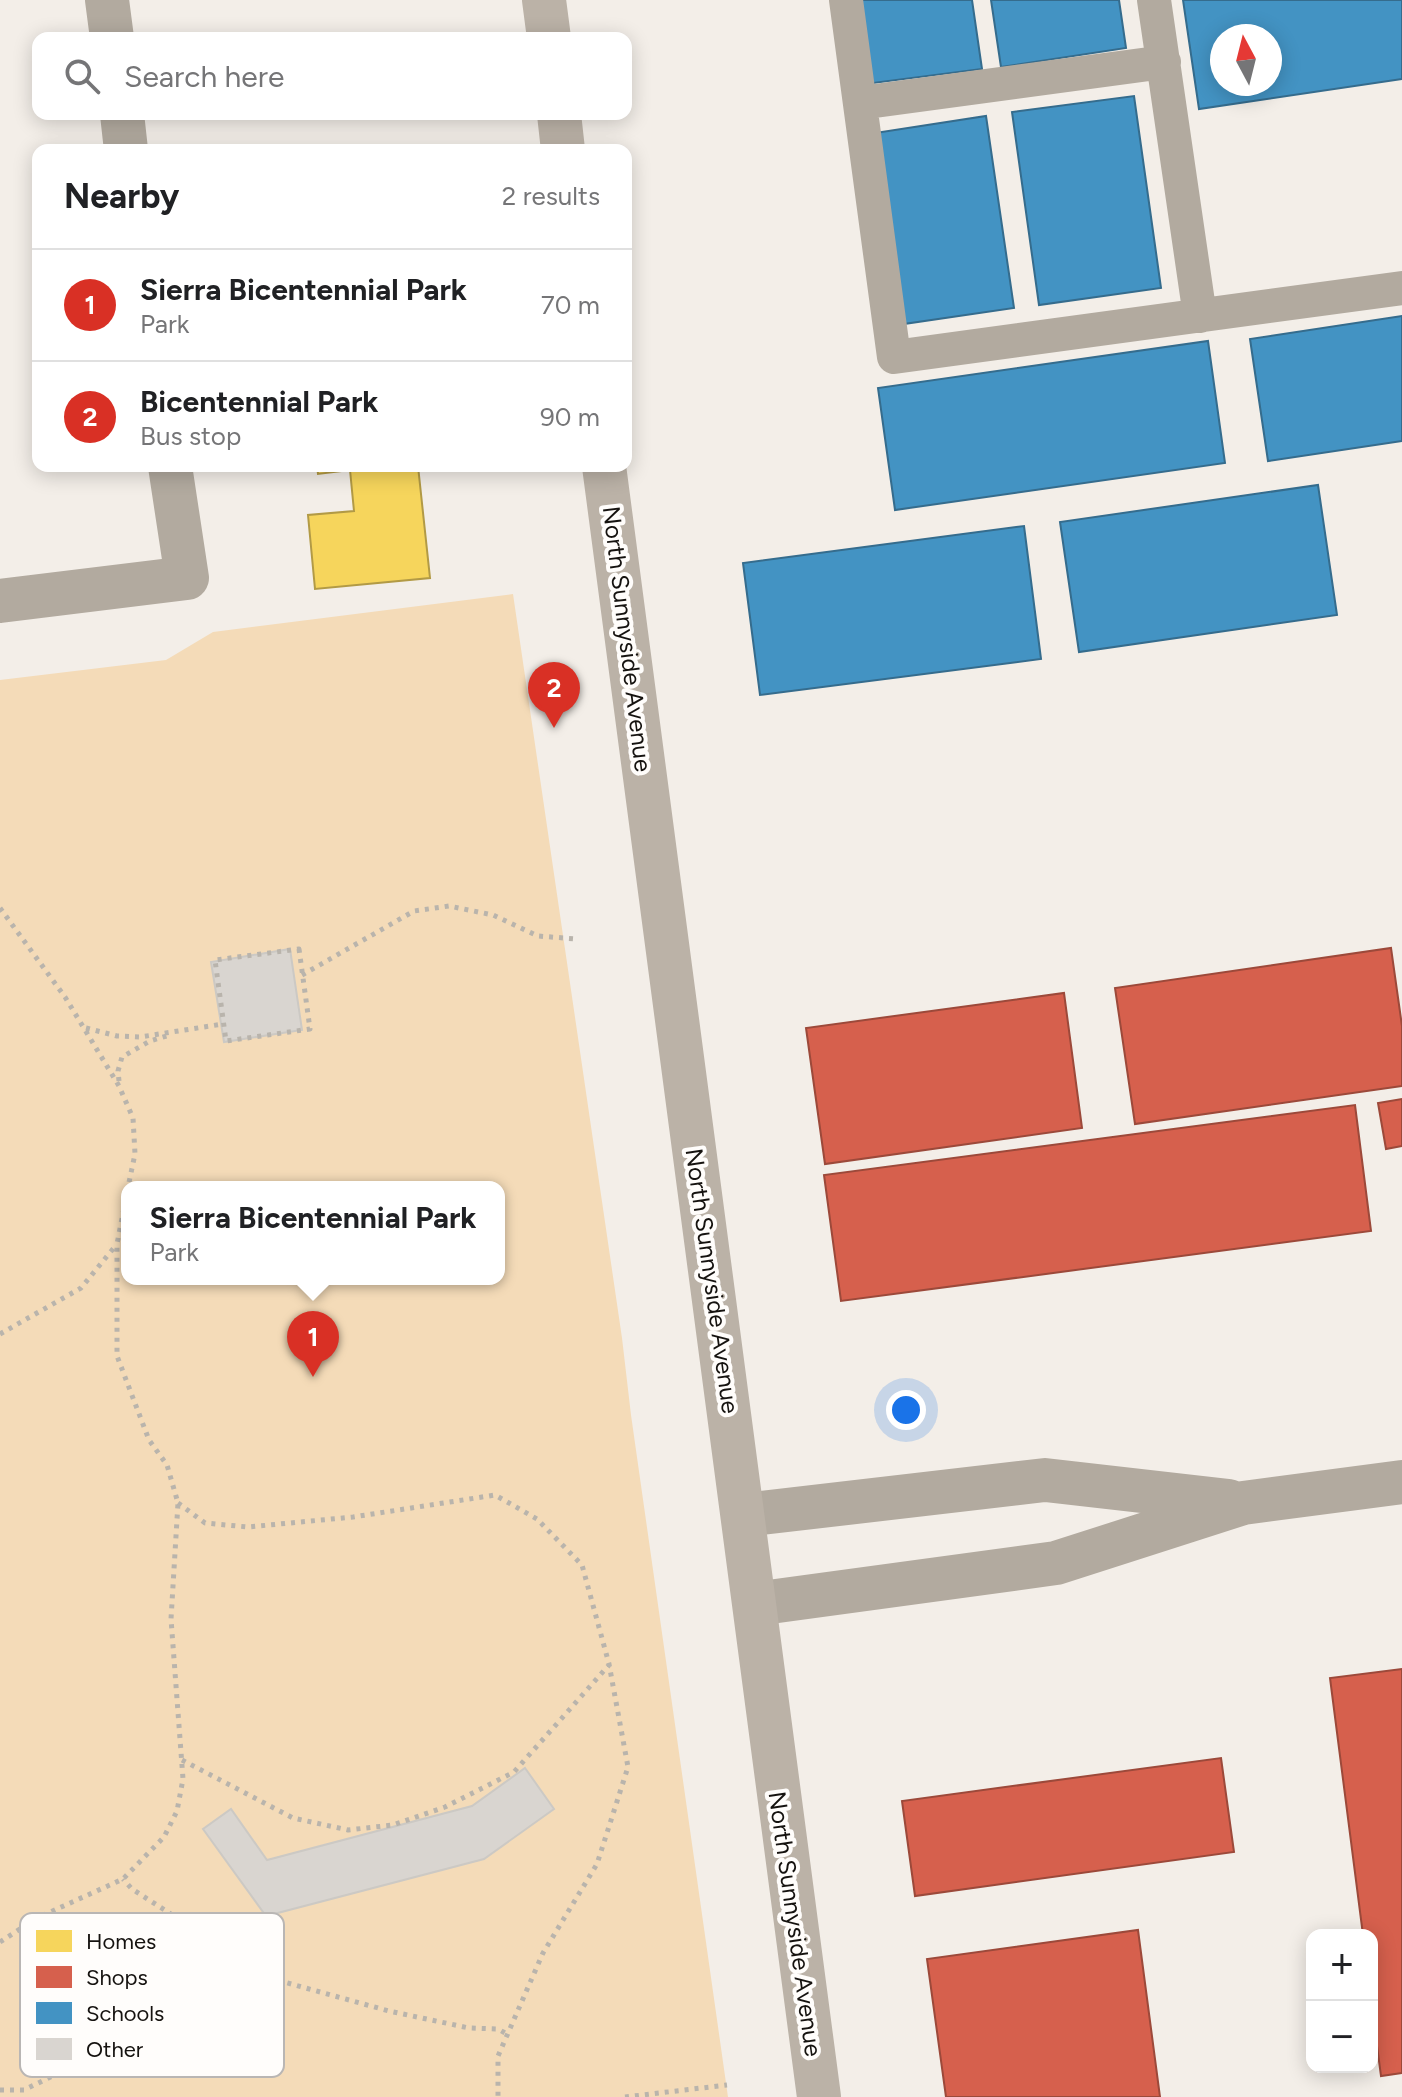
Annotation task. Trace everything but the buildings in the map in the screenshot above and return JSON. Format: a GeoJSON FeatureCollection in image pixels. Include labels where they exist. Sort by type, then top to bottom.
{"type":"FeatureCollection","features":[{"type":"Feature","properties":{"kind":"main road"},"geometry":{"type":"LineString","coordinates":[[544,0],[548,32]]}},
{"type":"Feature","properties":{"kind":"main road"},"geometry":{"type":"LineString","coordinates":[[560,120],[562,144]]}},
{"type":"Feature","properties":{"kind":"main road","name":"North Sunnyside Avenue"},"geometry":{"type":"LineString","coordinates":[[605,472],[819,2097]]}},
{"type":"Feature","properties":{"kind":"street"},"geometry":{"type":"LineString","coordinates":[[107,0],[111,32]]}},
{"type":"Feature","properties":{"kind":"street"},"geometry":{"type":"LineString","coordinates":[[123,120],[125,144]]}},
{"type":"Feature","properties":{"kind":"street"},"geometry":{"type":"LineString","coordinates":[[0,601],[187,578],[171,472]]}},
{"type":"Feature","properties":{"kind":"street"},"geometry":{"type":"LineString","coordinates":[[744,1515],[1045,1480],[1243,1503]]}},
{"type":"Feature","properties":{"kind":"street"},"geometry":{"type":"LineString","coordinates":[[755,1604],[1056,1563],[1243,1503],[1402,1482]]}},
{"type":"Feature","properties":{"kind":"lane"},"geometry":{"type":"LineString","coordinates":[[846,0],[894,357],[1402,288]]}},
{"type":"Feature","properties":{"kind":"lane"},"geometry":{"type":"LineString","coordinates":[[1154,0],[1200,316]]}},
{"type":"Feature","properties":{"kind":"lane"},"geometry":{"type":"LineString","coordinates":[[860,103],[1164,62]]}},
{"type":"Feature","properties":{"kind":"path"},"geometry":{"type":"LineString","coordinates":[[302,975],[414,911],[449,906],[493,915],[538,936],[577,939]]}},
{"type":"Feature","properties":{"kind":"path"},"geometry":{"type":"LineString","coordinates":[[0,908],[65,997],[119,1086],[133,1118],[135,1154],[129,1181]]}},
{"type":"Feature","properties":{"kind":"path"},"geometry":{"type":"LineString","coordinates":[[299,949],[302,975],[310,1029],[226,1041],[215,960],[299,949]]}},
{"type":"Feature","properties":{"kind":"path"},"geometry":{"type":"LineString","coordinates":[[85,1028],[117,1036],[140,1037],[223,1024]]}},
{"type":"Feature","properties":{"kind":"path"},"geometry":{"type":"LineString","coordinates":[[119,1086],[118,1071],[122,1057],[150,1041],[186,1029]]}},
{"type":"Feature","properties":{"kind":"path"},"geometry":{"type":"LineString","coordinates":[[48,1913],[123,1879],[164,1837],[177,1811],[183,1779],[171,1619],[178,1503],[167,1465],[149,1440],[117,1356],[117,1244],[121,1224]]}},
{"type":"Feature","properties":{"kind":"path"},"geometry":{"type":"LineString","coordinates":[[0,1334],[81,1288],[117,1244]]}},
{"type":"Feature","properties":{"kind":"path"},"geometry":{"type":"LineString","coordinates":[[178,1503],[205,1523],[248,1527],[353,1517],[495,1495],[537,1519],[582,1565],[609,1664],[628,1767],[597,1864],[543,1953],[498,2056],[498,2097]]}},
{"type":"Feature","properties":{"kind":"path"},"geometry":{"type":"LineString","coordinates":[[181,1760],[293,1818],[348,1830],[393,1825],[445,1807],[514,1772],[609,1664]]}},
{"type":"Feature","properties":{"kind":"path"},"geometry":{"type":"LineString","coordinates":[[123,1879],[132,1889],[170,1913]]}},
{"type":"Feature","properties":{"kind":"path"},"geometry":{"type":"LineString","coordinates":[[0,1942],[20,1929]]}},
{"type":"Feature","properties":{"kind":"path"},"geometry":{"type":"LineString","coordinates":[[284,1982],[389,2011],[469,2028],[498,2029],[507,2034]]}},
{"type":"Feature","properties":{"kind":"path"},"geometry":{"type":"LineString","coordinates":[[0,2090],[24,2090],[51,2077]]}},
{"type":"Feature","properties":{"kind":"path"},"geometry":{"type":"LineString","coordinates":[[625,2097],[727,2085]]}},
{"type":"Feature","properties":{"kind":"shaded area"},"geometry":{"type":"Polygon","coordinates":[[[513,594],[622,1338],[728,2097],[0,2097],[0,680],[166,660],[213,632],[513,594]]]}},
{"type":"Feature","properties":{"kind":"place","name":"Bicentennial Park"},"geometry":{"type":"Point","coordinates":[554,728]}},
{"type":"Feature","properties":{"kind":"place","name":"Sierra Bicentennial Park"},"geometry":{"type":"Point","coordinates":[313,1377]}}]}
